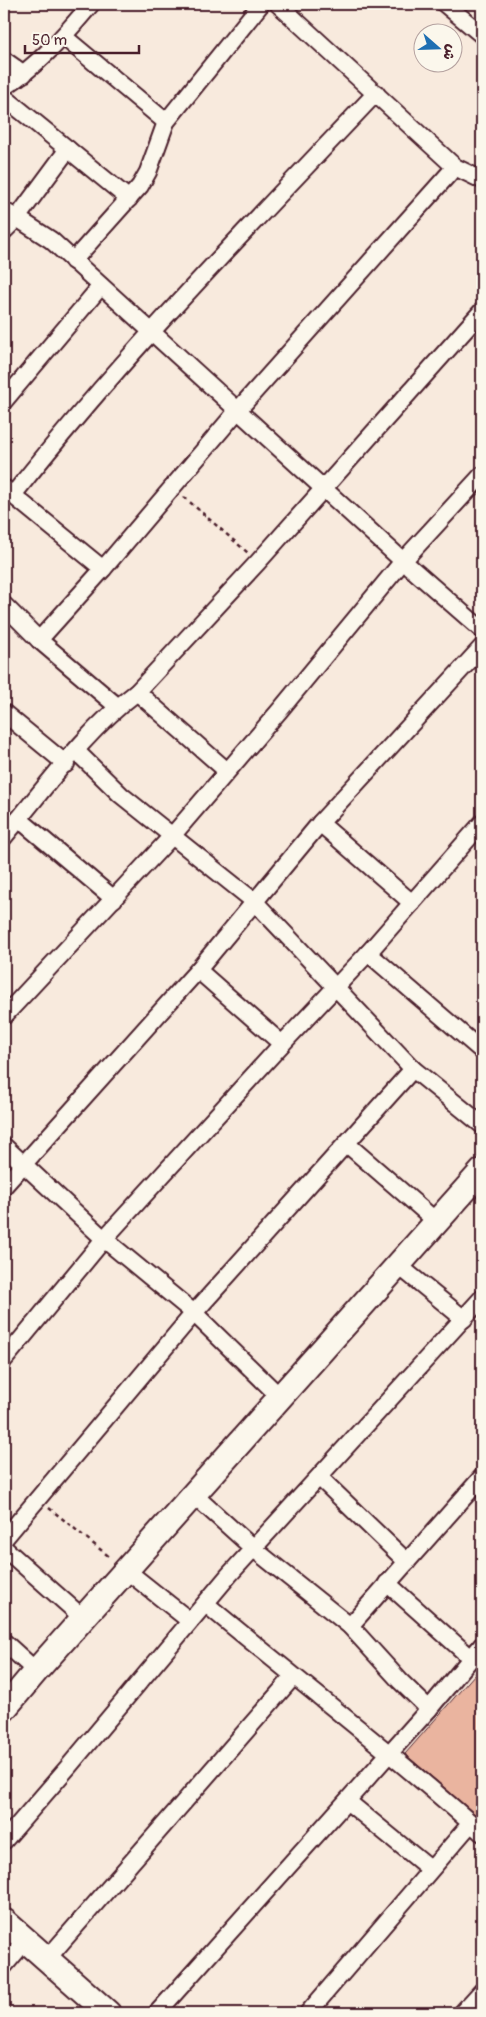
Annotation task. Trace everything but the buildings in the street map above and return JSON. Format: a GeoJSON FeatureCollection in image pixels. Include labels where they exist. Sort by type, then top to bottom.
{"type":"FeatureCollection","features":[{"type":"Feature","properties":{"kind":"street"},"geometry":{"type":"LineString","coordinates":[[4,87],[24,74],[64,37],[91,4]]}},
{"type":"Feature","properties":{"kind":"street"},"geometry":{"type":"LineString","coordinates":[[73,261],[129,199],[148,172],[166,122],[261,4]]}},
{"type":"Feature","properties":{"kind":"street"},"geometry":{"type":"LineString","coordinates":[[278,4],[455,167],[482,180]]}},
{"type":"Feature","properties":{"kind":"street"},"geometry":{"type":"LineString","coordinates":[[445,4],[482,35]]}},
{"type":"Feature","properties":{"kind":"street"},"geometry":{"type":"LineString","coordinates":[[64,37],[166,122]]}},
{"type":"Feature","properties":{"kind":"street"},"geometry":{"type":"LineString","coordinates":[[4,60],[24,74]]}},
{"type":"Feature","properties":{"kind":"street"},"geometry":{"type":"LineString","coordinates":[[103,569],[8,491],[152,332],[376,93]]}},
{"type":"Feature","properties":{"kind":"street"},"geometry":{"type":"LineString","coordinates":[[4,97],[129,199]]}},
{"type":"Feature","properties":{"kind":"street"},"geometry":{"type":"LineString","coordinates":[[4,231],[10,214],[68,149]]}},
{"type":"Feature","properties":{"kind":"street"},"geometry":{"type":"LineString","coordinates":[[39,640],[103,569],[238,410],[455,167]]}},
{"type":"Feature","properties":{"kind":"street"},"geometry":{"type":"LineString","coordinates":[[10,214],[51,240],[403,561],[482,630]]}},
{"type":"Feature","properties":{"kind":"street"},"geometry":{"type":"LineString","coordinates":[[4,401],[101,286]]}},
{"type":"Feature","properties":{"kind":"street"},"geometry":{"type":"LineString","coordinates":[[4,837],[76,751],[118,706],[137,692],[258,562],[482,311]]}},
{"type":"Feature","properties":{"kind":"street"},"geometry":{"type":"LineString","coordinates":[[4,1016],[172,836],[280,710],[403,561],[482,475]]}},
{"type":"Feature","properties":{"kind":"street"},"geometry":{"type":"LineString","coordinates":[[4,606],[39,640],[118,706]]}},
{"type":"Feature","properties":{"kind":"street"},"geometry":{"type":"LineString","coordinates":[[4,1186],[198,970],[320,824],[482,647]]}},
{"type":"Feature","properties":{"kind":"street"},"geometry":{"type":"LineString","coordinates":[[137,692],[227,771]]}},
{"type":"Feature","properties":{"kind":"street"},"geometry":{"type":"LineString","coordinates":[[4,713],[66,764]]}},
{"type":"Feature","properties":{"kind":"street"},"geometry":{"type":"LineString","coordinates":[[76,751],[121,794],[255,902],[413,1069],[482,1125]]}},
{"type":"Feature","properties":{"kind":"street"},"geometry":{"type":"LineString","coordinates":[[19,819],[114,899]]}},
{"type":"Feature","properties":{"kind":"street"},"geometry":{"type":"LineString","coordinates":[[4,1360],[104,1239],[368,953],[482,823]]}},
{"type":"Feature","properties":{"kind":"street"},"geometry":{"type":"LineString","coordinates":[[320,824],[412,903]]}},
{"type":"Feature","properties":{"kind":"street"},"geometry":{"type":"LineString","coordinates":[[368,953],[482,1051]]}},
{"type":"Feature","properties":{"kind":"street"},"geometry":{"type":"LineString","coordinates":[[198,970],[282,1044]]}},
{"type":"Feature","properties":{"kind":"street"},"geometry":{"type":"LineString","coordinates":[[4,1539],[194,1313],[413,1069]]}},
{"type":"Feature","properties":{"kind":"street"},"geometry":{"type":"LineString","coordinates":[[347,1144],[437,1222]]}},
{"type":"Feature","properties":{"kind":"street"},"geometry":{"type":"LineString","coordinates":[[4,1146],[104,1239],[194,1313],[281,1398]]}},
{"type":"Feature","properties":{"kind":"street"},"geometry":{"type":"LineString","coordinates":[[4,1709],[36,1670],[482,1172]]}},
{"type":"Feature","properties":{"kind":"street"},"geometry":{"type":"LineString","coordinates":[[398,1265],[464,1319]]}},
{"type":"Feature","properties":{"kind":"street"},"geometry":{"type":"LineString","coordinates":[[4,1841],[70,1766],[190,1621],[319,1476],[482,1298]]}},
{"type":"Feature","properties":{"kind":"street"},"geometry":{"type":"LineString","coordinates":[[319,1476],[407,1562]]}},
{"type":"Feature","properties":{"kind":"street"},"geometry":{"type":"LineString","coordinates":[[350,1626],[482,1477]]}},
{"type":"Feature","properties":{"kind":"street"},"geometry":{"type":"LineString","coordinates":[[194,1494],[254,1549],[350,1626],[400,1681],[429,1709]]}},
{"type":"Feature","properties":{"kind":"street"},"geometry":{"type":"LineString","coordinates":[[4,1548],[84,1618]]}},
{"type":"Feature","properties":{"kind":"street"},"geometry":{"type":"LineString","coordinates":[[126,1570],[190,1621]]}},
{"type":"Feature","properties":{"kind":"street"},"geometry":{"type":"LineString","coordinates":[[388,1583],[470,1658]]}},
{"type":"Feature","properties":{"kind":"street"},"geometry":{"type":"LineString","coordinates":[[206,1604],[293,1677],[390,1752],[477,1828],[430,1869],[308,2013]]}},
{"type":"Feature","properties":{"kind":"street"},"geometry":{"type":"LineString","coordinates":[[4,1642],[36,1670]]}},
{"type":"Feature","properties":{"kind":"street"},"geometry":{"type":"LineString","coordinates":[[157,2013],[429,1709],[482,1645]]}},
{"type":"Feature","properties":{"kind":"street"},"geometry":{"type":"LineString","coordinates":[[47,1959],[293,1677]]}},
{"type":"Feature","properties":{"kind":"street"},"geometry":{"type":"LineString","coordinates":[[347,1801],[430,1869]]}},
{"type":"Feature","properties":{"kind":"street"},"geometry":{"type":"LineString","coordinates":[[4,1921],[107,2013]]}},
{"type":"Feature","properties":{"kind":"street"},"geometry":{"type":"LineString","coordinates":[[4,1966],[26,1940]]}},
{"type":"Feature","properties":{"kind":"street"},"geometry":{"type":"LineString","coordinates":[[462,2013],[482,1991]]}},
{"type":"Feature","properties":{"kind":"path"},"geometry":{"type":"LineString","coordinates":[[173,487],[258,562]]}},
{"type":"Feature","properties":{"kind":"path"},"geometry":{"type":"LineString","coordinates":[[39,1499],[126,1570]]}}]}
